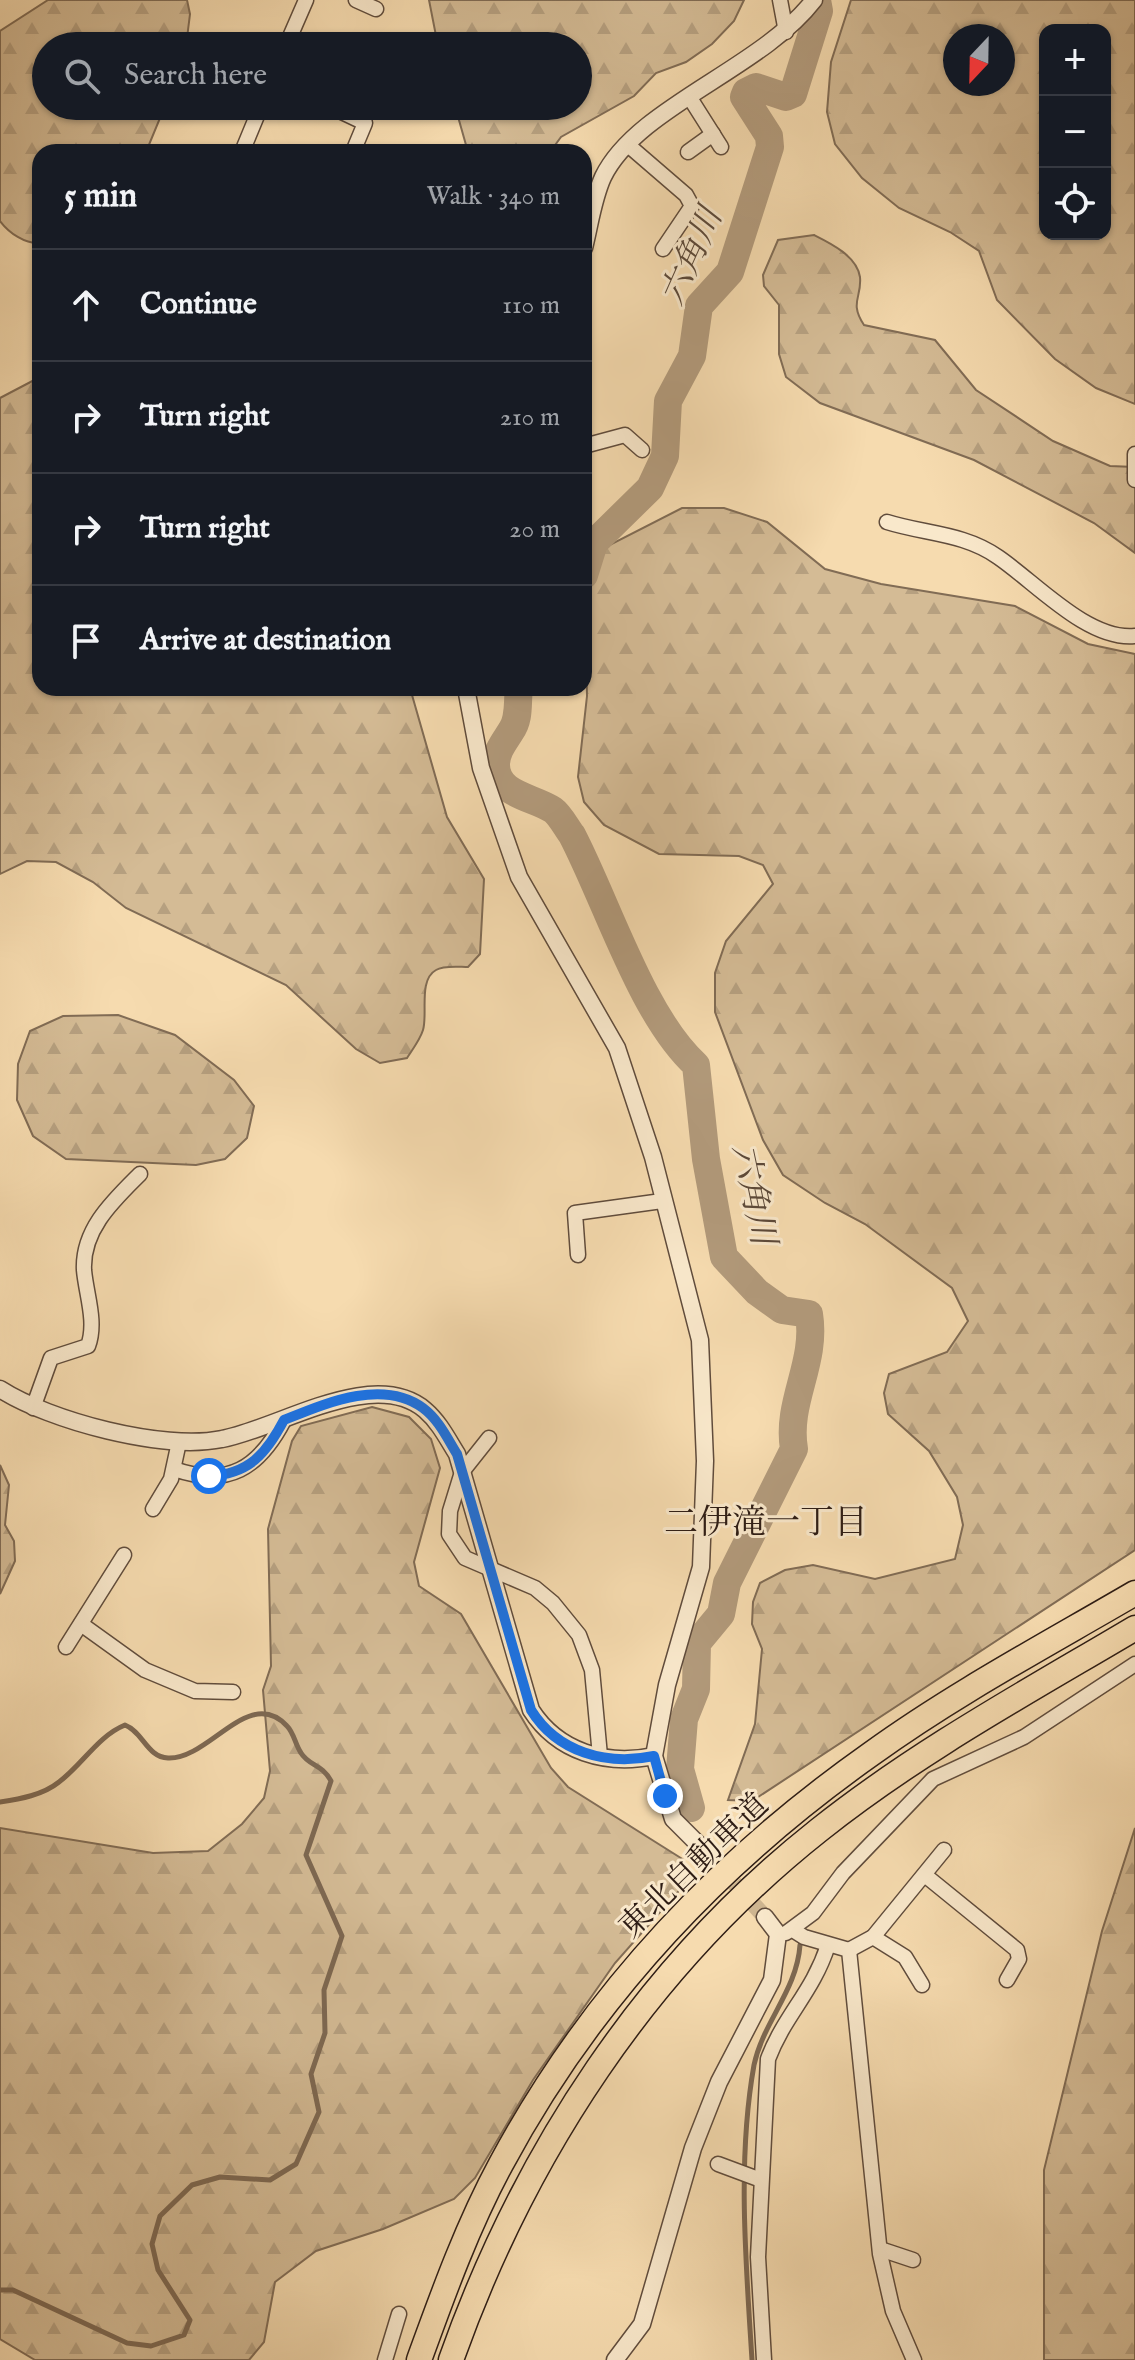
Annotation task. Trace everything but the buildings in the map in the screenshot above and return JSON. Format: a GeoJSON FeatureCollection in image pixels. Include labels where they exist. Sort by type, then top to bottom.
{"type":"FeatureCollection","features":[{"type":"Feature","properties":{"kind":"highway","name":"東北自動車道"},"geometry":{"type":"LineString","coordinates":[[419,2360],[469,2229],[515,2140],[596,2016],[688,1906],[751,1847],[872,1752],[950,1701],[1135,1593]]}},
{"type":"Feature","properties":{"kind":"highway","name":"東北自動車道"},"geometry":{"type":"LineString","coordinates":[[451,2360],[499,2241],[528,2181],[570,2108],[622,2033],[711,1927],[819,1830],[893,1776],[971,1725],[1135,1628]]}},
{"type":"Feature","properties":{"kind":"street"},"geometry":{"type":"LineString","coordinates":[[292,32],[306,0]]}},
{"type":"Feature","properties":{"kind":"street"},"geometry":{"type":"LineString","coordinates":[[356,0],[376,9]]}},
{"type":"Feature","properties":{"kind":"street"},"geometry":{"type":"LineString","coordinates":[[780,0],[786,32]]}},
{"type":"Feature","properties":{"kind":"street"},"geometry":{"type":"LineString","coordinates":[[592,219],[603,178],[628,145],[786,32],[814,0]]}},
{"type":"Feature","properties":{"kind":"street"},"geometry":{"type":"LineString","coordinates":[[688,152],[717,141],[690,98]]}},
{"type":"Feature","properties":{"kind":"street"},"geometry":{"type":"LineString","coordinates":[[245,144],[255,120]]}},
{"type":"Feature","properties":{"kind":"street"},"geometry":{"type":"LineString","coordinates":[[356,144],[365,123],[359,120]]}},
{"type":"Feature","properties":{"kind":"street"},"geometry":{"type":"LineString","coordinates":[[628,145],[686,195],[692,206],[663,249]]}},
{"type":"Feature","properties":{"kind":"street"},"geometry":{"type":"LineString","coordinates":[[592,444],[625,435],[642,450]]}},
{"type":"Feature","properties":{"kind":"street"},"geometry":{"type":"LineString","coordinates":[[1135,454],[1135,480]]}},
{"type":"Feature","properties":{"kind":"street"},"geometry":{"type":"LineString","coordinates":[[887,522],[913,530],[958,536],[981,546],[1091,626],[1117,636],[1135,636]]}},
{"type":"Feature","properties":{"kind":"street"},"geometry":{"type":"LineString","coordinates":[[468,696],[481,768],[519,877],[560,954],[610,1033],[653,1157],[700,1340],[705,1461],[701,1567],[670,1672],[654,1756],[673,1819],[702,1848]]}},
{"type":"Feature","properties":{"kind":"street"},"geometry":{"type":"LineString","coordinates":[[33,1408],[51,1358],[88,1346],[89,1295],[84,1268],[90,1239],[104,1209],[140,1174]]}},
{"type":"Feature","properties":{"kind":"street"},"geometry":{"type":"LineString","coordinates":[[578,1255],[575,1213],[662,1201]]}},
{"type":"Feature","properties":{"kind":"street"},"geometry":{"type":"LineString","coordinates":[[0,1389],[33,1408],[158,1441],[179,1442],[221,1440],[340,1398],[400,1397],[422,1407],[439,1424],[457,1454],[531,1710],[562,1744],[600,1756],[638,1759],[654,1756]]}},
{"type":"Feature","properties":{"kind":"street"},"geometry":{"type":"LineString","coordinates":[[174,1469],[209,1476],[236,1474],[267,1447],[284,1420]]}},
{"type":"Feature","properties":{"kind":"street"},"geometry":{"type":"LineString","coordinates":[[489,1438],[462,1472],[450,1511],[449,1534],[465,1558],[535,1588],[559,1609],[579,1635],[592,1670],[600,1756]]}},
{"type":"Feature","properties":{"kind":"street"},"geometry":{"type":"LineString","coordinates":[[153,1509],[174,1469],[179,1442]]}},
{"type":"Feature","properties":{"kind":"street"},"geometry":{"type":"LineString","coordinates":[[66,1647],[124,1555]]}},
{"type":"Feature","properties":{"kind":"street"},"geometry":{"type":"LineString","coordinates":[[81,1624],[145,1670],[195,1691],[233,1692]]}},
{"type":"Feature","properties":{"kind":"street"},"geometry":{"type":"LineString","coordinates":[[615,2360],[642,2324],[693,2148],[719,2082],[772,1980],[785,1932],[813,1913],[843,1873],[933,1779],[1024,1737],[1135,1664]]}},
{"type":"Feature","properties":{"kind":"street"},"geometry":{"type":"LineString","coordinates":[[765,1917],[785,1932],[849,1950],[873,1937],[926,1876],[944,1850]]}},
{"type":"Feature","properties":{"kind":"street"},"geometry":{"type":"LineString","coordinates":[[926,1876],[1017,1950],[1019,1959],[1007,1980]]}},
{"type":"Feature","properties":{"kind":"street"},"geometry":{"type":"LineString","coordinates":[[873,1937],[905,1957],[922,1985]]}},
{"type":"Feature","properties":{"kind":"street"},"geometry":{"type":"LineString","coordinates":[[764,2360],[751,2177],[768,2059],[781,2030],[815,1981],[828,1945]]}},
{"type":"Feature","properties":{"kind":"street"},"geometry":{"type":"LineString","coordinates":[[849,1950],[880,2249],[893,2311],[914,2360]]}},
{"type":"Feature","properties":{"kind":"street"},"geometry":{"type":"LineString","coordinates":[[718,2164],[751,2177]]}},
{"type":"Feature","properties":{"kind":"street"},"geometry":{"type":"LineString","coordinates":[[880,2249],[913,2260]]}},
{"type":"Feature","properties":{"kind":"street"},"geometry":{"type":"LineString","coordinates":[[385,2360],[399,2314]]}},
{"type":"Feature","properties":{"kind":"green space"},"geometry":{"type":"Polygon","coordinates":[[[48,0],[187,0],[190,14],[188,32],[32,32],[32,120],[159,120],[149,144],[32,144],[32,243],[18,237],[0,221],[0,31],[48,0]]]}},
{"type":"Feature","properties":{"kind":"green space"},"geometry":{"type":"Polygon","coordinates":[[[429,0],[744,0],[734,21],[712,44],[686,62],[656,73],[634,96],[592,120],[592,32],[435,32],[429,0]]]}},
{"type":"Feature","properties":{"kind":"green space"},"geometry":{"type":"Polygon","coordinates":[[[851,0],[1135,0],[1135,404],[1096,388],[1055,359],[997,300],[979,251],[950,232],[899,208],[862,178],[835,144],[827,112],[831,62],[851,0]]]}},
{"type":"Feature","properties":{"kind":"green space"},"geometry":{"type":"Polygon","coordinates":[[[459,120],[591,120],[561,137],[556,144],[466,144],[459,120]]]}},
{"type":"Feature","properties":{"kind":"green space"},"geometry":{"type":"Polygon","coordinates":[[[814,235],[842,251],[858,269],[857,311],[864,325],[935,340],[976,390],[1053,441],[1110,466],[1135,467],[1135,553],[1094,523],[974,460],[820,403],[786,377],[779,354],[779,305],[764,286],[763,275],[778,240],[814,235]]]}},
{"type":"Feature","properties":{"kind":"green space"},"geometry":{"type":"Polygon","coordinates":[[[32,381],[32,696],[412,696],[447,817],[484,879],[480,954],[468,967],[443,967],[430,975],[425,989],[423,1030],[407,1058],[380,1063],[356,1049],[286,985],[126,908],[93,882],[56,862],[27,861],[0,874],[0,398],[32,381]]]}},
{"type":"Feature","properties":{"kind":"green space"},"geometry":{"type":"Polygon","coordinates":[[[682,508],[724,508],[767,522],[825,569],[881,584],[1015,606],[1088,644],[1135,654],[1135,1550],[752,1801],[728,1800],[755,1724],[762,1649],[752,1624],[753,1602],[760,1583],[785,1570],[813,1565],[875,1579],[955,1559],[963,1525],[957,1497],[929,1451],[888,1414],[884,1393],[889,1374],[947,1352],[968,1321],[952,1288],[865,1224],[825,1203],[783,1175],[763,1140],[715,1012],[715,973],[726,941],[773,884],[763,865],[739,856],[659,854],[604,825],[584,802],[578,777],[587,696],[592,696],[592,554],[682,508]]]}},
{"type":"Feature","properties":{"kind":"green space"},"geometry":{"type":"Polygon","coordinates":[[[118,1015],[175,1035],[234,1080],[254,1106],[247,1138],[225,1159],[196,1165],[66,1159],[33,1136],[17,1100],[18,1064],[30,1031],[63,1016],[118,1015]]]}},
{"type":"Feature","properties":{"kind":"green space"},"geometry":{"type":"Polygon","coordinates":[[[372,1407],[409,1417],[431,1439],[440,1468],[414,1562],[419,1586],[461,1614],[551,1768],[568,1787],[684,1860],[685,1884],[615,1963],[533,2080],[475,2178],[454,2199],[383,2229],[316,2251],[275,2282],[264,2342],[249,2360],[35,2360],[0,2339],[0,1828],[153,1853],[208,1851],[242,1824],[264,1798],[270,1771],[263,1690],[271,1666],[268,1529],[292,1441],[301,1426],[372,1407]]]}},
{"type":"Feature","properties":{"kind":"green space"},"geometry":{"type":"Polygon","coordinates":[[[0,1465],[9,1485],[5,1525],[14,1541],[15,1561],[0,1594],[0,1465]]]}},
{"type":"Feature","properties":{"kind":"green space"},"geometry":{"type":"Polygon","coordinates":[[[1135,1828],[1135,2360],[1044,2360],[1044,2170],[1102,1931],[1135,1828]]]}},
{"type":"Feature","properties":{"kind":"waterway","name":"六角川"},"geometry":{"type":"LineString","coordinates":[[592,549],[594,543],[650,488],[665,456],[668,401],[692,356],[699,306],[730,272],[770,147],[769,136],[744,97],[746,92],[756,87],[786,97],[793,94],[819,11],[817,0]]}},
{"type":"Feature","properties":{"kind":"waterway","name":"六角川"},"geometry":{"type":"LineString","coordinates":[[519,696],[516,721],[498,755],[498,775],[509,789],[553,810],[563,821],[642,988],[677,1044],[696,1065],[706,1159],[724,1257],[757,1292],[782,1310],[809,1314],[809,1349],[794,1415],[794,1449],[727,1583],[721,1614],[697,1643],[696,1689],[684,1719],[680,1769],[691,1808]]}},
{"type":"Feature","properties":{"kind":"waterway"},"geometry":{"type":"LineString","coordinates":[[0,1802],[31,1796],[53,1786],[98,1743],[125,1725],[155,1753],[168,1758],[183,1756],[199,1748],[243,1719],[258,1714],[273,1716],[287,1726],[304,1757],[324,1771],[331,1781],[306,1855],[342,1936],[324,1990],[325,2033],[311,2074],[319,2112],[296,2164],[270,2180],[220,2177],[192,2185],[160,2216],[152,2244],[158,2270],[190,2320],[184,2335],[151,2346],[127,2343],[13,2290],[0,2290]]}},
{"type":"Feature","properties":{"kind":"waterway"},"geometry":{"type":"LineString","coordinates":[[752,2360],[744,2212],[749,2101],[758,2049],[793,1977],[800,1945]]}},
{"type":"Feature","properties":{"kind":"tunnel"},"geometry":{"type":"LineString","coordinates":[[702,1848],[765,1917]]}},
{"type":"Feature","properties":{"kind":"district","name":"二伊滝一丁目"},"geometry":{"type":"Point","coordinates":[766,1521]}},
{"type":"Feature","properties":{"kind":"route"},"geometry":{"type":"LineString","coordinates":[[209,1476],[236,1474],[251,1464],[274,1438],[284,1420],[340,1398],[400,1397],[422,1407],[439,1424],[457,1454],[531,1710],[551,1735],[579,1752],[638,1759],[654,1756],[665,1796]]}}]}
